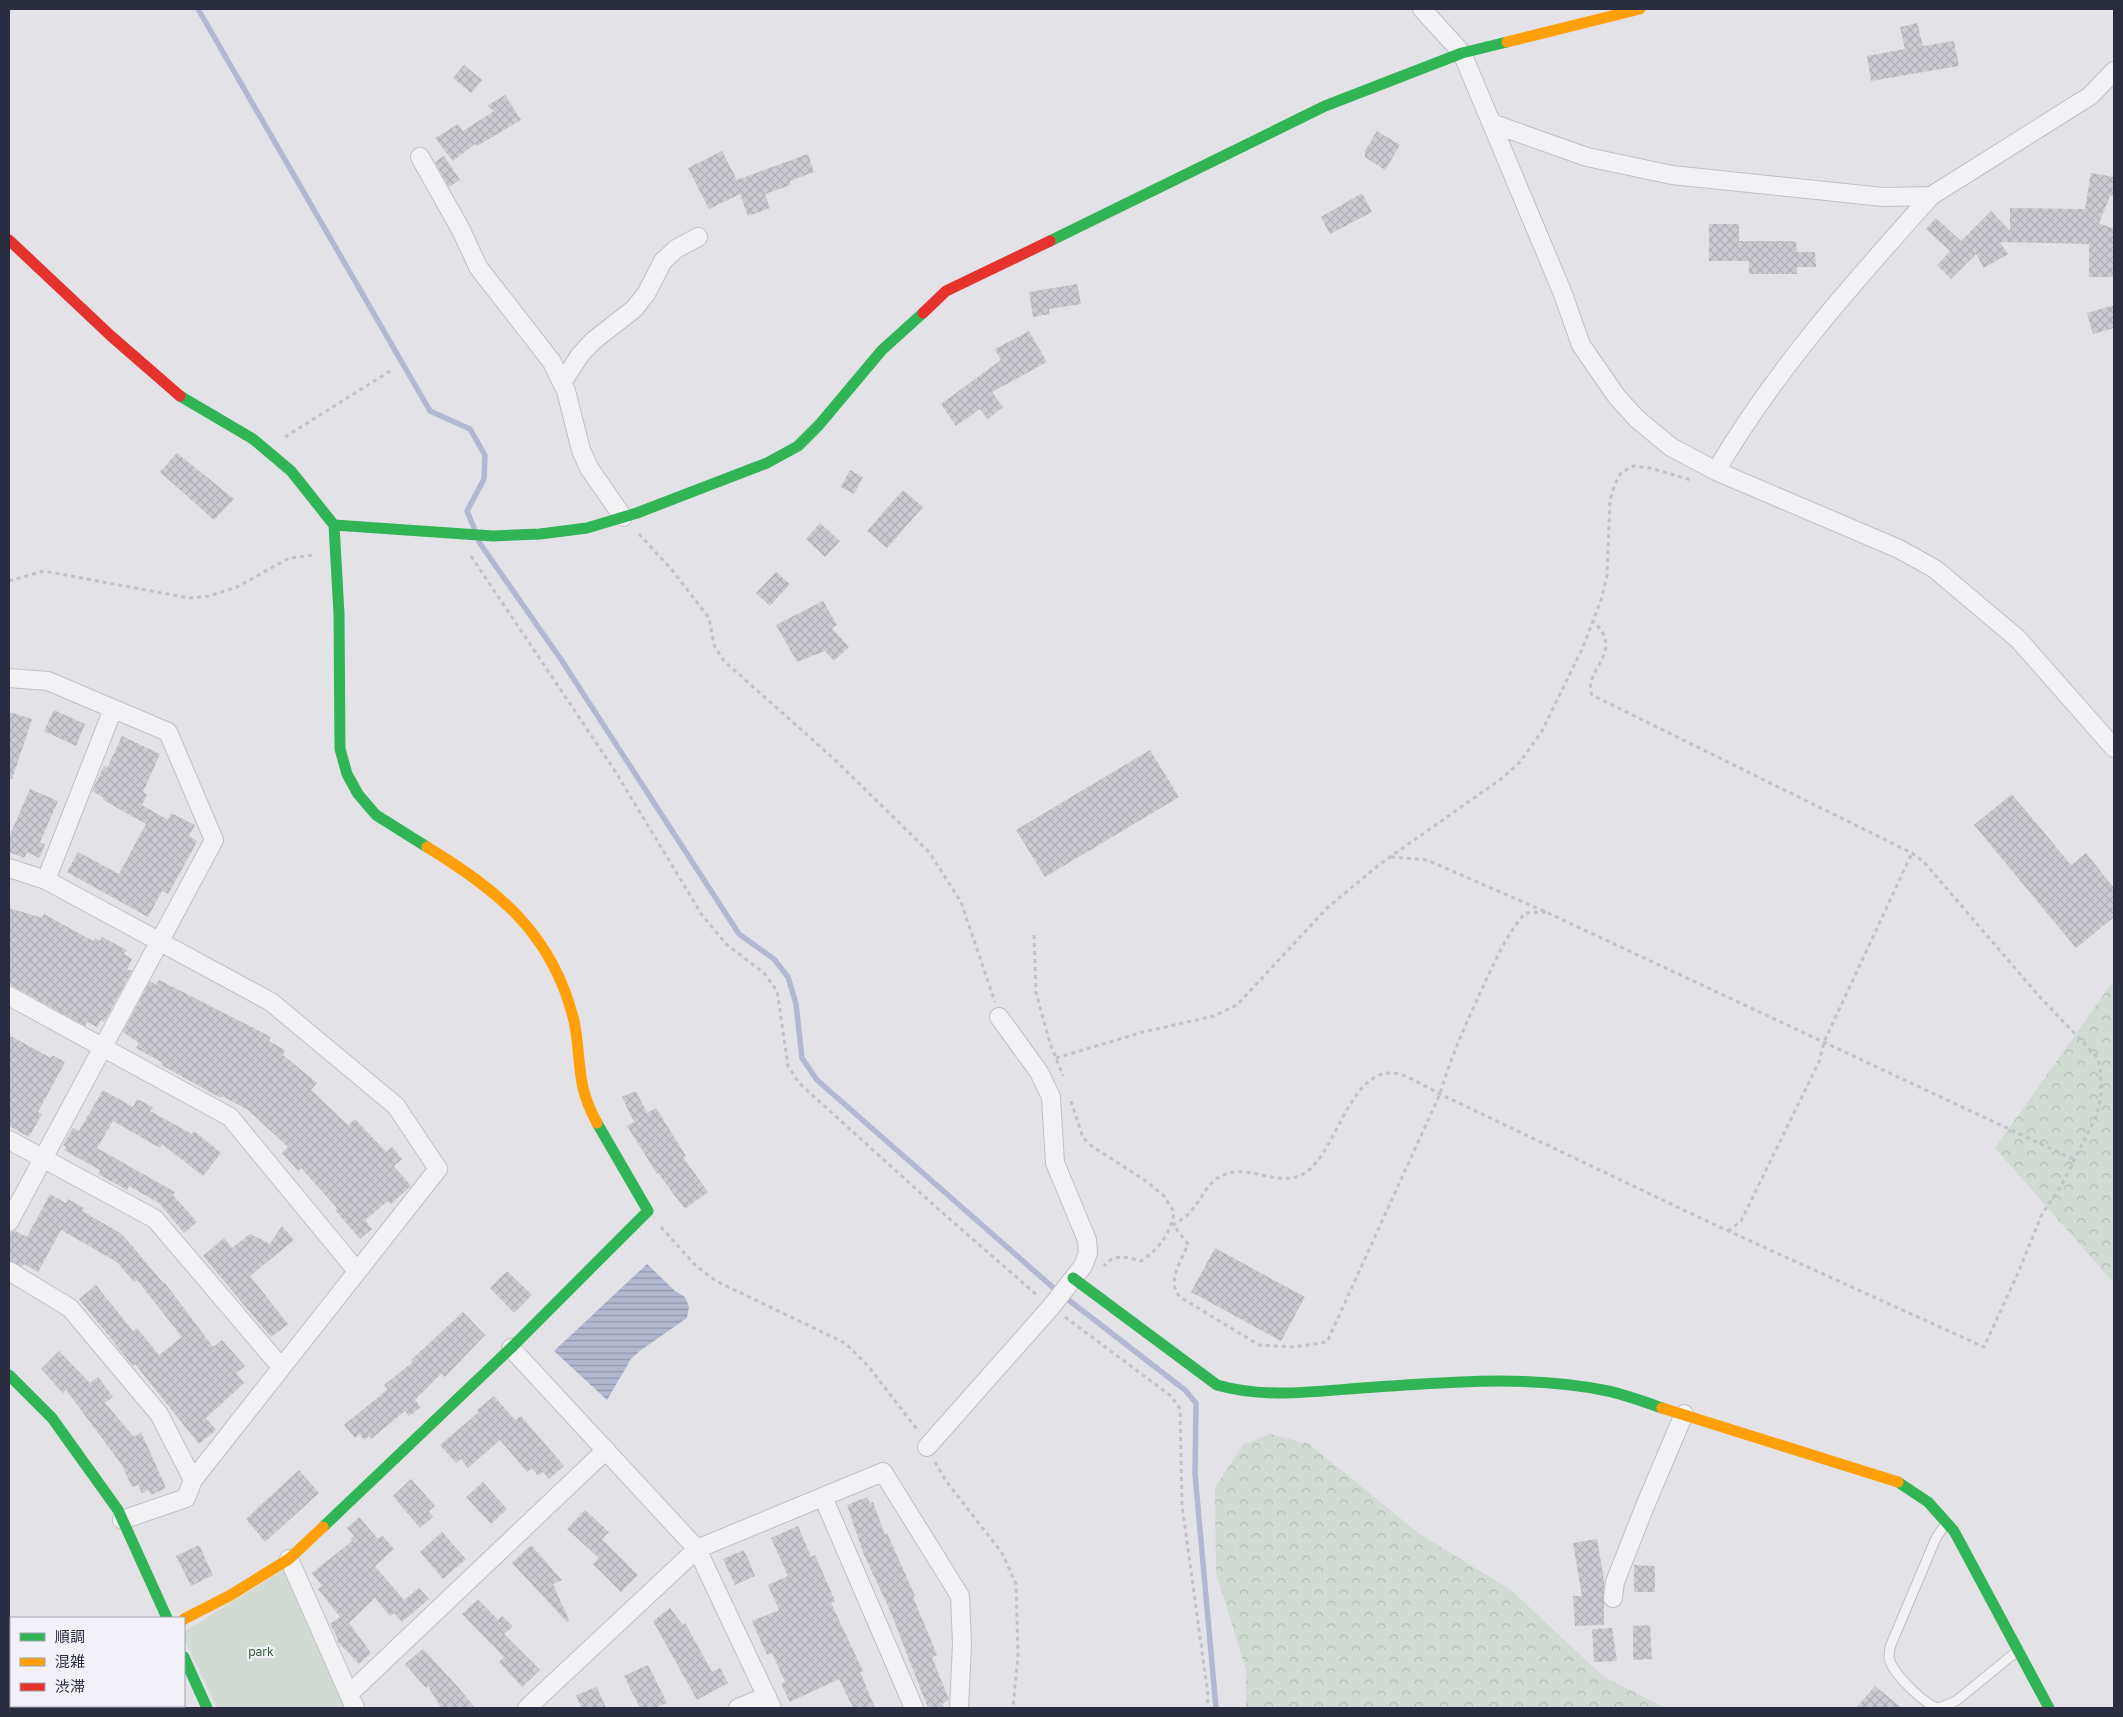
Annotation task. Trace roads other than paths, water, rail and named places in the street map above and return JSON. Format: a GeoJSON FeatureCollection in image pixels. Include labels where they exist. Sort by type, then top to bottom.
{"type":"FeatureCollection","features":[{"type":"Feature","properties":{"kind":"street"},"geometry":{"type":"LineString","coordinates":[[1422,9],[1462,53],[1562,294],[1581,345],[1617,397],[1637,419],[1671,447],[1716,471],[1890,545],[1935,569],[2018,638],[2114,748]]}},
{"type":"Feature","properties":{"kind":"street"},"geometry":{"type":"LineString","coordinates":[[334,526],[493,536],[540,534],[587,528],[623,517],[766,463],[798,446],[819,425],[882,350],[946,291],[1196,171],[1325,106],[1462,53],[1640,9]]}},
{"type":"Feature","properties":{"kind":"street"},"geometry":{"type":"LineString","coordinates":[[1716,471],[1735,438],[1796,353],[1854,282],[1931,196],[2090,96],[2114,71]]}},
{"type":"Feature","properties":{"kind":"street"},"geometry":{"type":"LineString","coordinates":[[1491,123],[1587,158],[1672,175],[1883,197],[1931,196]]}},
{"type":"Feature","properties":{"kind":"street"},"geometry":{"type":"LineString","coordinates":[[420,157],[461,230],[478,267],[539,344],[562,384],[571,405],[581,450],[589,468],[623,517]]}},
{"type":"Feature","properties":{"kind":"street"},"geometry":{"type":"LineString","coordinates":[[562,384],[580,355],[593,341],[640,301],[663,261],[676,249],[698,237]]}},
{"type":"Feature","properties":{"kind":"street"},"geometry":{"type":"LineString","coordinates":[[9,240],[111,336],[182,398],[253,438],[266,449],[291,471],[334,526],[339,614],[340,749],[347,774],[358,794],[376,815],[510,906],[542,945],[558,974],[571,1009],[585,1093],[592,1114],[648,1211],[511,1348],[290,1558],[229,1596],[185,1618]]}},
{"type":"Feature","properties":{"kind":"street"},"geometry":{"type":"LineString","coordinates":[[9,678],[48,681],[168,732],[214,840],[9,1222]]}},
{"type":"Feature","properties":{"kind":"street"},"geometry":{"type":"LineString","coordinates":[[46,880],[113,709]]}},
{"type":"Feature","properties":{"kind":"street"},"geometry":{"type":"LineString","coordinates":[[9,868],[46,880],[160,940],[279,1008],[396,1106],[438,1169],[193,1480],[186,1498],[122,1520]]}},
{"type":"Feature","properties":{"kind":"street"},"geometry":{"type":"LineString","coordinates":[[9,996],[230,1117],[357,1271]]}},
{"type":"Feature","properties":{"kind":"street"},"geometry":{"type":"LineString","coordinates":[[926,1447],[1051,1307],[1079,1282],[1088,1253],[1087,1240],[1055,1163],[1051,1097],[1039,1072],[1000,1017]]}},
{"type":"Feature","properties":{"kind":"street"},"geometry":{"type":"LineString","coordinates":[[9,1140],[155,1219],[281,1368]]}},
{"type":"Feature","properties":{"kind":"street"},"geometry":{"type":"LineString","coordinates":[[9,1271],[70,1308],[159,1414],[193,1480]]}},
{"type":"Feature","properties":{"kind":"street"},"geometry":{"type":"LineString","coordinates":[[1079,1282],[1217,1385],[1229,1389],[1257,1393],[1412,1384],[1549,1382],[1609,1391],[1898,1482],[1928,1502],[1948,1522],[1963,1545],[2049,1708]]}},
{"type":"Feature","properties":{"kind":"street"},"geometry":{"type":"LineString","coordinates":[[511,1348],[697,1549],[769,1702],[738,1708]]}},
{"type":"Feature","properties":{"kind":"street"},"geometry":{"type":"LineString","coordinates":[[9,1375],[52,1418],[112,1502],[167,1617]]}},
{"type":"Feature","properties":{"kind":"street"},"geometry":{"type":"LineString","coordinates":[[1613,1598],[1615,1582],[1684,1414]]}},
{"type":"Feature","properties":{"kind":"street"},"geometry":{"type":"LineString","coordinates":[[290,1558],[352,1701],[606,1450]]}},
{"type":"Feature","properties":{"kind":"street"},"geometry":{"type":"LineString","coordinates":[[527,1708],[697,1549],[883,1472],[960,1596],[962,1644],[959,1708]]}},
{"type":"Feature","properties":{"kind":"street"},"geometry":{"type":"LineString","coordinates":[[823,1497],[914,1708]]}},
{"type":"Feature","properties":{"kind":"street"},"geometry":{"type":"LineString","coordinates":[[185,1659],[207,1708]]}},
{"type":"Feature","properties":{"kind":"lane"},"geometry":{"type":"LineString","coordinates":[[1948,1522],[1936,1538],[1890,1647],[1889,1658],[1893,1669],[1927,1705],[1938,1708],[1956,1701],[2018,1650]]}},
{"type":"Feature","properties":{"kind":"water"},"geometry":{"type":"Polygon","coordinates":[[[647,1264],[675,1291],[685,1297],[689,1307],[687,1318],[631,1359],[607,1400],[554,1351],[647,1264]]]}},
{"type":"Feature","properties":{"kind":"waterway"},"geometry":{"type":"LineString","coordinates":[[198,9],[430,411],[470,429],[485,455],[484,479],[467,511],[474,528]]}},
{"type":"Feature","properties":{"kind":"waterway"},"geometry":{"type":"LineString","coordinates":[[479,542],[562,661],[739,934],[774,959],[788,977],[796,1004],[802,1058],[817,1080],[1057,1291],[1185,1390],[1196,1403],[1195,1474],[1216,1708]]}},
{"type":"Feature","properties":{"kind":"park label","name":"park"},"geometry":{"type":"Point","coordinates":[261,1651]}}]}
